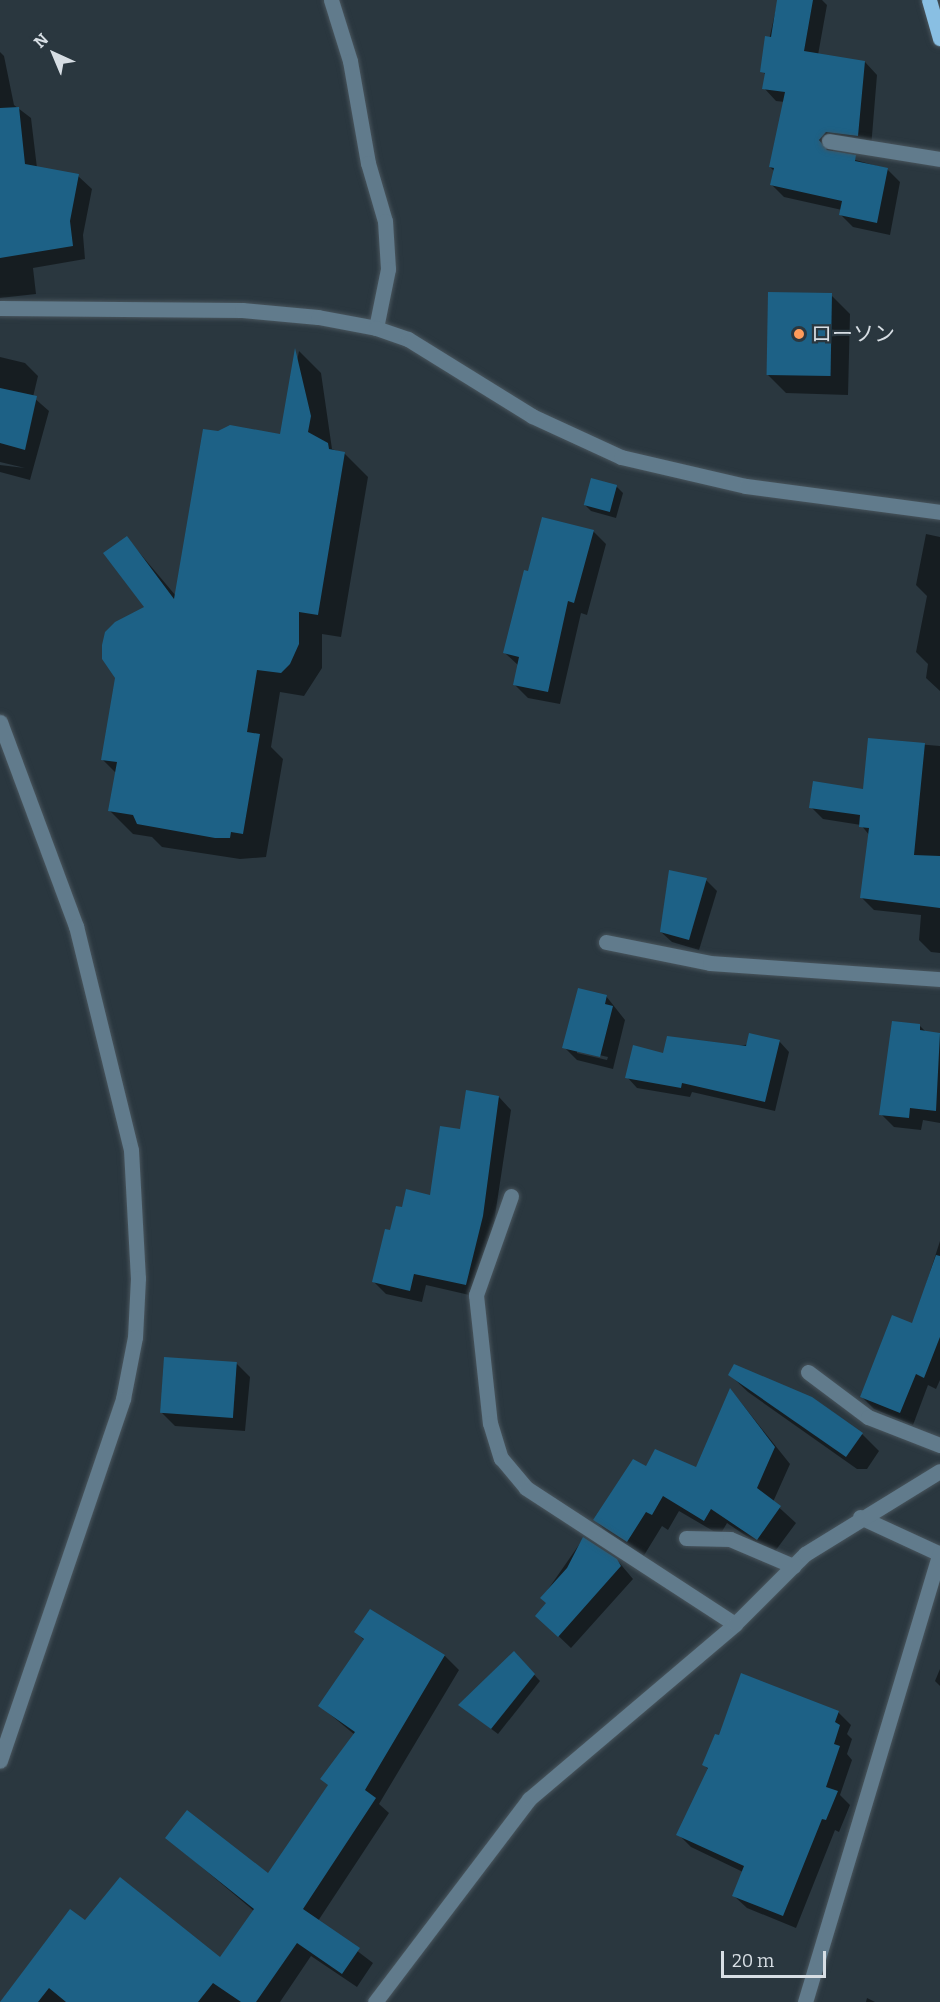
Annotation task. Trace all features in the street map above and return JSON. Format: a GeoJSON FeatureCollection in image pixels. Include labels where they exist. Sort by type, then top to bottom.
{"type":"FeatureCollection","features":[{"type":"Feature","properties":{"kind":"main road"},"geometry":{"type":"LineString","coordinates":[[928,0],[940,38]]}},
{"type":"Feature","properties":{"kind":"street"},"geometry":{"type":"LineString","coordinates":[[331,0],[350,61],[368,163],[385,221],[388,269],[376,328]]}},
{"type":"Feature","properties":{"kind":"street"},"geometry":{"type":"LineString","coordinates":[[829,141],[940,159]]}},
{"type":"Feature","properties":{"kind":"street"},"geometry":{"type":"LineString","coordinates":[[0,308],[242,310],[318,316],[376,328],[408,339],[532,416],[621,458],[746,486],[940,513]]}},
{"type":"Feature","properties":{"kind":"street"},"geometry":{"type":"LineString","coordinates":[[0,722],[76,926],[131,1150],[138,1278],[135,1337],[123,1399],[0,1761]]}},
{"type":"Feature","properties":{"kind":"street"},"geometry":{"type":"LineString","coordinates":[[606,942],[710,963],[940,979]]}},
{"type":"Feature","properties":{"kind":"street"},"geometry":{"type":"LineString","coordinates":[[511,1196],[476,1295],[490,1423],[501,1458],[526,1488],[735,1624]]}},
{"type":"Feature","properties":{"kind":"street"},"geometry":{"type":"LineString","coordinates":[[808,1372],[868,1417],[940,1445]]}},
{"type":"Feature","properties":{"kind":"street"},"geometry":{"type":"LineString","coordinates":[[375,2002],[529,1799],[735,1624],[793,1566],[860,1517],[940,1471]]}},
{"type":"Feature","properties":{"kind":"street"},"geometry":{"type":"LineString","coordinates":[[804,2002],[940,1554],[860,1517]]}},
{"type":"Feature","properties":{"kind":"street"},"geometry":{"type":"LineString","coordinates":[[686,1538],[730,1539],[793,1566]]}},
{"type":"Feature","properties":{"kind":"building"},"geometry":{"type":"Polygon","coordinates":[[[777,0],[813,0],[804,51],[865,61],[858,136],[826,132],[819,140],[827,150],[856,155],[855,161],[888,168],[877,223],[839,215],[842,201],[770,185],[774,168],[769,167],[785,92],[762,89],[765,73],[760,72],[765,36],[771,37],[777,0]]]}},
{"type":"Feature","properties":{"kind":"building"},"geometry":{"type":"Polygon","coordinates":[[[19,107],[25,164],[79,174],[70,221],[73,246],[0,258],[0,108],[19,107]]]}},
{"type":"Feature","properties":{"kind":"building","name":"ローソン"},"geometry":{"type":"Polygon","coordinates":[[[768,292],[832,293],[831,376],[767,375],[768,292]]]}},
{"type":"Feature","properties":{"kind":"building"},"geometry":{"type":"Polygon","coordinates":[[[295,348],[311,416],[308,432],[328,443],[329,449],[345,452],[318,615],[299,612],[299,644],[290,664],[281,673],[257,670],[247,732],[260,734],[243,834],[231,832],[230,838],[215,838],[137,824],[133,815],[108,811],[117,762],[101,760],[115,678],[102,659],[102,645],[105,632],[115,622],[144,607],[103,553],[127,536],[174,599],[203,429],[218,431],[230,425],[280,434],[295,348]]]}},
{"type":"Feature","properties":{"kind":"building"},"geometry":{"type":"Polygon","coordinates":[[[0,388],[37,396],[25,450],[0,443],[0,388]]]}},
{"type":"Feature","properties":{"kind":"building"},"geometry":{"type":"Polygon","coordinates":[[[591,478],[617,485],[610,512],[584,505],[591,478]]]}},
{"type":"Feature","properties":{"kind":"building"},"geometry":{"type":"Polygon","coordinates":[[[542,517],[594,530],[574,603],[568,601],[548,692],[513,685],[519,657],[503,653],[524,570],[528,571],[542,517]]]}},
{"type":"Feature","properties":{"kind":"building"},"geometry":{"type":"Polygon","coordinates":[[[868,738],[925,743],[914,855],[940,856],[940,908],[860,898],[869,828],[859,827],[860,815],[809,808],[813,781],[863,789],[868,738]]]}},
{"type":"Feature","properties":{"kind":"building"},"geometry":{"type":"Polygon","coordinates":[[[669,870],[707,878],[689,940],[660,932],[669,870]]]}},
{"type":"Feature","properties":{"kind":"building"},"geometry":{"type":"Polygon","coordinates":[[[578,988],[607,995],[605,1004],[613,1006],[600,1057],[562,1048],[578,988]]]}},
{"type":"Feature","properties":{"kind":"building"},"geometry":{"type":"Polygon","coordinates":[[[892,1021],[920,1024],[920,1030],[940,1033],[936,1111],[910,1108],[909,1118],[879,1115],[892,1021]]]}},
{"type":"Feature","properties":{"kind":"building"},"geometry":{"type":"Polygon","coordinates":[[[749,1033],[780,1040],[765,1102],[682,1083],[681,1088],[625,1078],[633,1045],[663,1053],[667,1036],[746,1046],[749,1033]]]}},
{"type":"Feature","properties":{"kind":"building"},"geometry":{"type":"Polygon","coordinates":[[[466,1090],[499,1096],[483,1216],[466,1285],[414,1274],[410,1291],[372,1282],[385,1229],[390,1230],[396,1206],[402,1207],[406,1189],[430,1195],[440,1126],[460,1129],[466,1090]]]}},
{"type":"Feature","properties":{"kind":"building"},"geometry":{"type":"Polygon","coordinates":[[[936,1255],[940,1256],[940,1337],[924,1378],[916,1374],[900,1413],[860,1397],[892,1315],[912,1323],[936,1255]]]}},
{"type":"Feature","properties":{"kind":"building"},"geometry":{"type":"Polygon","coordinates":[[[164,1357],[237,1362],[233,1418],[160,1413],[164,1357]]]}},
{"type":"Feature","properties":{"kind":"building"},"geometry":{"type":"Polygon","coordinates":[[[734,1364],[812,1397],[863,1433],[846,1457],[728,1375],[734,1364]]]}},
{"type":"Feature","properties":{"kind":"building"},"geometry":{"type":"Polygon","coordinates":[[[730,1388],[775,1447],[757,1488],[781,1506],[757,1540],[711,1509],[704,1521],[663,1496],[652,1515],[646,1512],[627,1542],[593,1520],[633,1459],[646,1466],[655,1449],[696,1467],[730,1388]]]}},
{"type":"Feature","properties":{"kind":"building"},"geometry":{"type":"Polygon","coordinates":[[[583,1537],[617,1559],[621,1566],[558,1637],[535,1616],[546,1603],[540,1598],[567,1568],[583,1537]]]}},
{"type":"Feature","properties":{"kind":"building"},"geometry":{"type":"Polygon","coordinates":[[[370,1609],[445,1655],[365,1790],[376,1798],[303,1909],[360,1948],[342,1974],[297,1943],[256,2002],[241,2002],[213,1983],[198,2002],[66,2002],[49,1988],[38,2002],[0,2002],[70,1909],[85,1920],[120,1877],[220,1957],[254,1909],[165,1838],[187,1810],[268,1873],[328,1785],[320,1779],[355,1732],[318,1706],[364,1639],[354,1632],[370,1609]]]}},
{"type":"Feature","properties":{"kind":"building"},"geometry":{"type":"Polygon","coordinates":[[[514,1651],[535,1674],[491,1729],[458,1705],[514,1651]]]}},
{"type":"Feature","properties":{"kind":"building"},"geometry":{"type":"Polygon","coordinates":[[[741,1673],[839,1711],[835,1722],[840,1725],[834,1744],[840,1746],[826,1787],[838,1791],[826,1820],[822,1819],[783,1916],[732,1896],[744,1866],[676,1835],[708,1768],[702,1765],[715,1734],[719,1735],[741,1673]]]}},
{"type":"Feature","properties":{"kind":"place","name":"ローソン"},"geometry":{"type":"Point","coordinates":[799,334]}}]}
